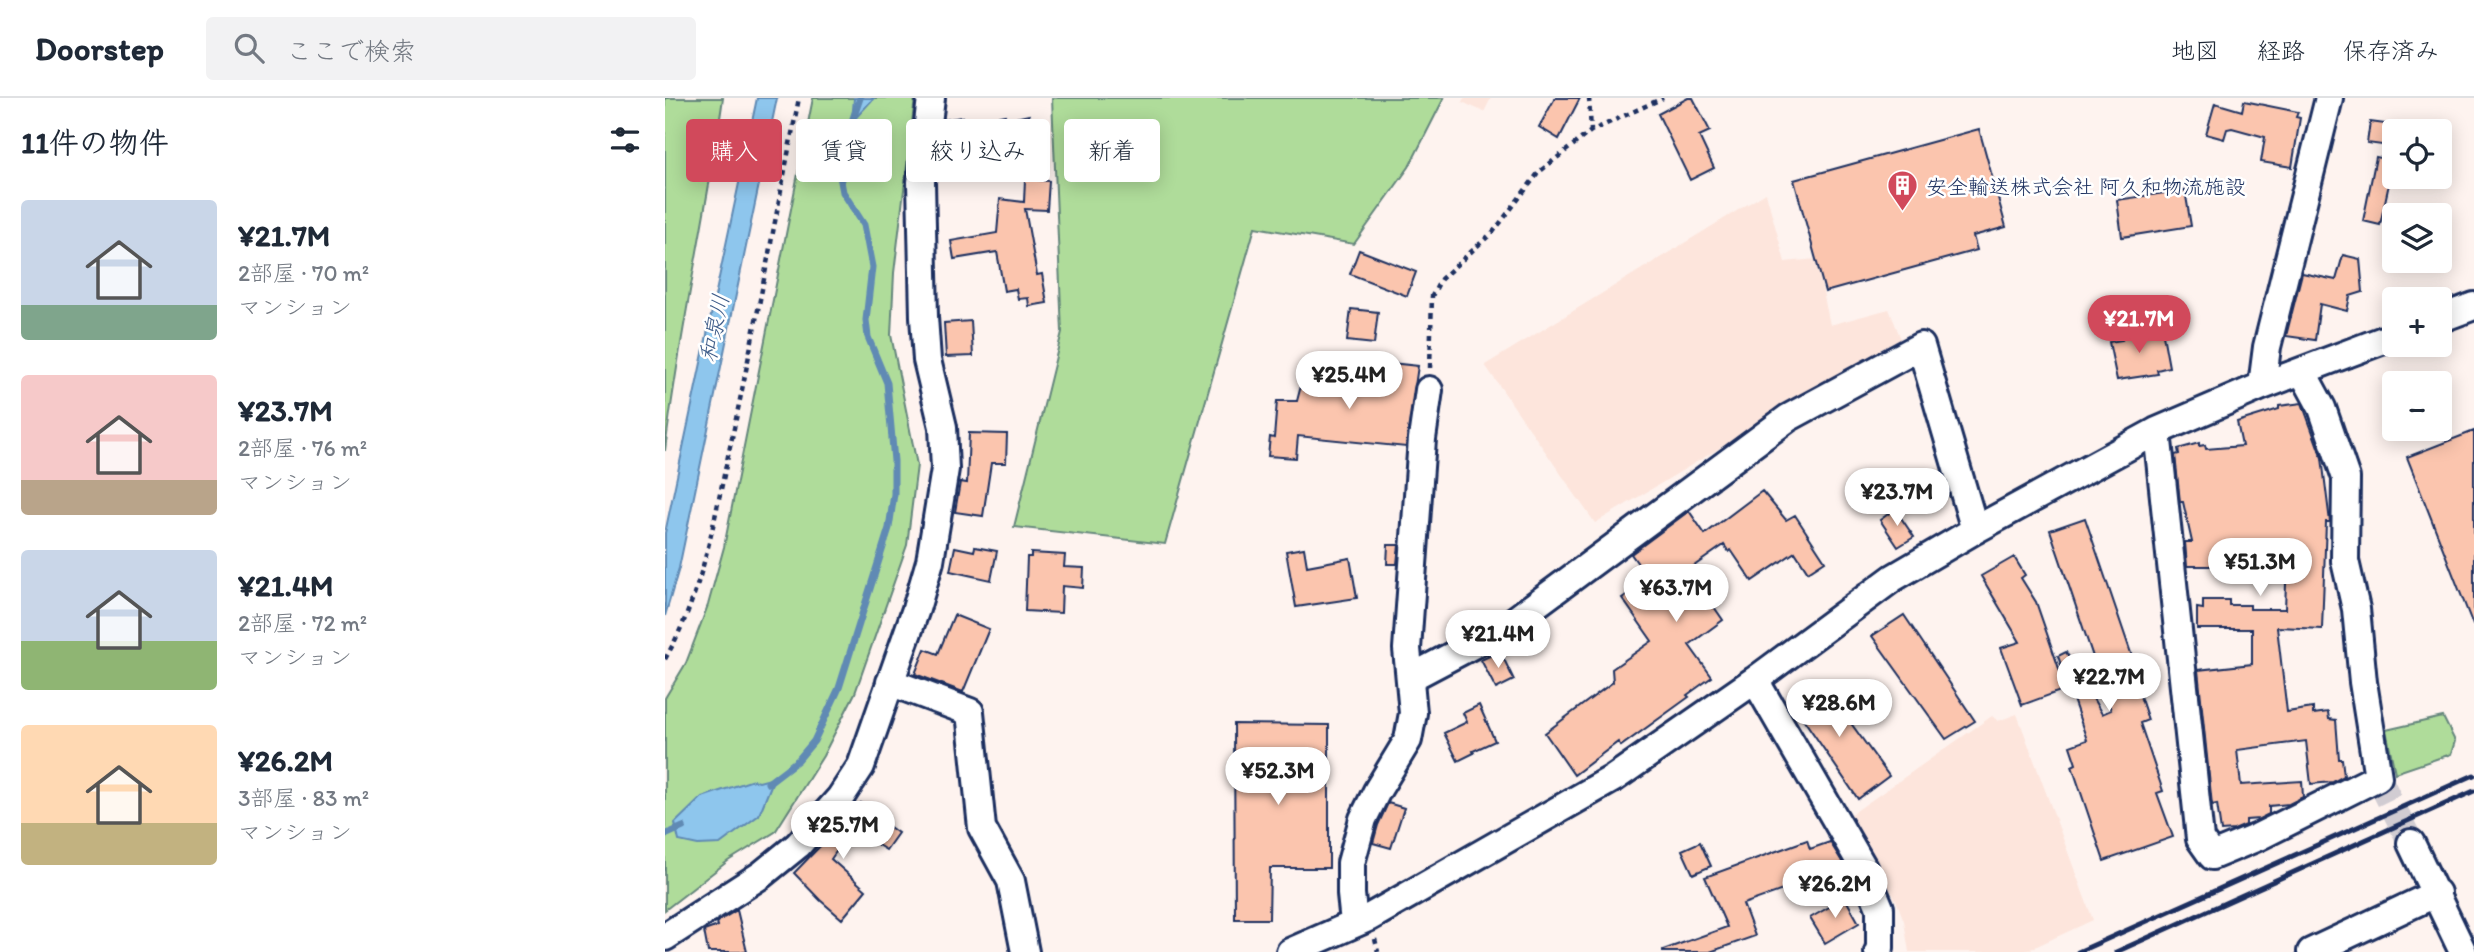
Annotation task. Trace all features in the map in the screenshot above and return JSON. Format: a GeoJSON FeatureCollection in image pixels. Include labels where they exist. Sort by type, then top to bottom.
{"type":"FeatureCollection","features":[{"type":"Feature","properties":{"kind":"street"},"geometry":{"type":"LineString","coordinates":[[665,937],[761,874],[798,845],[840,798],[861,766],[916,609],[930,561],[945,469],[943,427],[927,360],[924,317],[921,182],[931,98]]}},
{"type":"Feature","properties":{"kind":"street"},"geometry":{"type":"LineString","coordinates":[[2262,386],[2267,348],[2329,98]]}},
{"type":"Feature","properties":{"kind":"street"},"geometry":{"type":"LineString","coordinates":[[2452,314],[2474,306]]}},
{"type":"Feature","properties":{"kind":"street"},"geometry":{"type":"LineString","coordinates":[[1290,952],[1354,923],[1614,778],[1755,680],[1893,578],[1975,530],[2157,431],[2262,386],[2382,341]]}},
{"type":"Feature","properties":{"kind":"street"},"geometry":{"type":"LineString","coordinates":[[1410,678],[1503,629],[1788,418],[1921,346],[1975,530]]}},
{"type":"Feature","properties":{"kind":"street"},"geometry":{"type":"LineString","coordinates":[[2157,431],[2200,839],[2212,856],[2258,837],[2378,778],[2363,682],[2356,609],[2345,561],[2346,478],[2322,408],[2302,371]]}},
{"type":"Feature","properties":{"kind":"street"},"geometry":{"type":"LineString","coordinates":[[1354,923],[1351,863],[1363,819],[1408,740],[1413,713],[1407,649],[1422,439],[1429,390]]}},
{"type":"Feature","properties":{"kind":"street"},"geometry":{"type":"LineString","coordinates":[[1755,680],[1863,867],[1880,908],[1878,952]]}},
{"type":"Feature","properties":{"kind":"street"},"geometry":{"type":"LineString","coordinates":[[890,682],[970,712],[982,828],[1011,881],[1025,952]]}},
{"type":"Feature","properties":{"kind":"street"},"geometry":{"type":"LineString","coordinates":[[2411,843],[2463,952]]}},
{"type":"Feature","properties":{"kind":"street"},"geometry":{"type":"LineString","coordinates":[[2311,952],[2437,893]]}},
{"type":"Feature","properties":{"kind":"path"},"geometry":{"type":"LineString","coordinates":[[665,659],[675,642],[703,568],[744,381],[799,98]]}},
{"type":"Feature","properties":{"kind":"path"},"geometry":{"type":"LineString","coordinates":[[1589,98],[1591,131]]}},
{"type":"Feature","properties":{"kind":"path"},"geometry":{"type":"LineString","coordinates":[[1429,390],[1432,296],[1441,279],[1494,232],[1539,172],[1591,131],[1663,98]]}},
{"type":"Feature","properties":{"kind":"shaded area"},"geometry":{"type":"Polygon","coordinates":[[[1464,98],[1491,98],[1484,112],[1462,102],[1464,98]]]}},
{"type":"Feature","properties":{"kind":"shaded area"},"geometry":{"type":"Polygon","coordinates":[[[1766,193],[1785,262],[1816,259],[1830,325],[1889,309],[1901,339],[1595,523],[1485,365],[1766,193]]]}},
{"type":"Feature","properties":{"kind":"shaded area"},"geometry":{"type":"Polygon","coordinates":[[[2017,714],[2093,920],[2024,952],[1909,952],[1904,921],[1896,900],[1846,818],[1992,716],[1998,721],[2017,714]]]}},
{"type":"Feature","properties":{"kind":"green space"},"geometry":{"type":"Polygon","coordinates":[[[665,98],[723,98],[720,119],[686,119],[686,182],[710,182],[665,451],[665,98]]]}},
{"type":"Feature","properties":{"kind":"green space"},"geometry":{"type":"Polygon","coordinates":[[[813,98],[915,98],[912,119],[906,119],[906,173],[894,273],[891,335],[917,465],[907,545],[855,693],[823,756],[775,832],[728,861],[665,910],[665,698],[686,663],[708,605],[724,547],[796,182],[892,182],[892,119],[809,119],[813,98]]]}},
{"type":"Feature","properties":{"kind":"green space"},"geometry":{"type":"Polygon","coordinates":[[[1052,98],[1444,98],[1409,167],[1354,244],[1255,227],[1165,544],[1014,527],[1062,332],[1052,98]]]}},
{"type":"Feature","properties":{"kind":"green space"},"geometry":{"type":"Polygon","coordinates":[[[2443,717],[2455,741],[2451,754],[2395,773],[2386,730],[2443,717]]]}},
{"type":"Feature","properties":{"kind":"water"},"geometry":{"type":"Polygon","coordinates":[[[757,98],[777,98],[773,119],[753,119],[757,98]]]}},
{"type":"Feature","properties":{"kind":"water"},"geometry":{"type":"Polygon","coordinates":[[[854,98],[874,98],[855,119],[852,119],[854,98]]]}},
{"type":"Feature","properties":{"kind":"water","name":"和泉川"},"geometry":{"type":"Polygon","coordinates":[[[739,182],[759,182],[679,568],[665,616],[665,533],[739,182]]]}},
{"type":"Feature","properties":{"kind":"water"},"geometry":{"type":"Polygon","coordinates":[[[774,778],[759,815],[720,844],[698,845],[679,841],[675,823],[702,797],[753,780],[759,782],[774,778]]]}},
{"type":"Feature","properties":{"kind":"building"},"geometry":{"type":"Polygon","coordinates":[[[1555,98],[1580,98],[1559,139],[1539,127],[1555,98]]]}},
{"type":"Feature","properties":{"kind":"building"},"geometry":{"type":"Polygon","coordinates":[[[1693,98],[1710,131],[1699,136],[1714,168],[1690,180],[1658,114],[1693,98]]]}},
{"type":"Feature","properties":{"kind":"building"},"geometry":{"type":"Polygon","coordinates":[[[2244,101],[2298,112],[2296,117],[2300,118],[2292,167],[2261,162],[2265,137],[2232,128],[2227,129],[2224,139],[2206,134],[2215,103],[2242,111],[2244,101]]]}},
{"type":"Feature","properties":{"kind":"building"},"geometry":{"type":"Polygon","coordinates":[[[1005,115],[1007,119],[987,119],[1005,115]]]}},
{"type":"Feature","properties":{"kind":"building"},"geometry":{"type":"Polygon","coordinates":[[[1029,115],[1030,119],[1011,119],[1029,115]]]}},
{"type":"Feature","properties":{"kind":"building"},"geometry":{"type":"Polygon","coordinates":[[[2370,122],[2382,124],[2382,145],[2367,143],[2370,122]]]}},
{"type":"Feature","properties":{"kind":"building","name":"安全輸送株式会社 阿久和物流施設"},"geometry":{"type":"Polygon","coordinates":[[[1979,129],[2006,227],[1973,236],[1977,250],[1825,292],[1794,180],[1979,129]]]}},
{"type":"Feature","properties":{"kind":"building"},"geometry":{"type":"Polygon","coordinates":[[[2376,157],[2382,158],[2382,189],[2388,189],[2385,203],[2382,203],[2380,225],[2363,221],[2376,157]]]}},
{"type":"Feature","properties":{"kind":"building"},"geometry":{"type":"Polygon","coordinates":[[[1025,182],[1049,182],[1047,210],[1025,209],[1037,275],[1042,274],[1047,303],[1029,306],[1028,298],[1018,299],[1016,289],[1004,291],[997,252],[954,259],[951,241],[997,233],[1000,199],[1024,202],[1025,182]]]}},
{"type":"Feature","properties":{"kind":"building"},"geometry":{"type":"Polygon","coordinates":[[[2185,190],[2191,226],[2122,237],[2117,200],[2185,190]]]}},
{"type":"Feature","properties":{"kind":"building"},"geometry":{"type":"Polygon","coordinates":[[[1359,250],[1416,272],[1407,296],[1350,274],[1359,250]]]}},
{"type":"Feature","properties":{"kind":"building"},"geometry":{"type":"Polygon","coordinates":[[[2343,255],[2360,259],[2363,292],[2350,296],[2347,311],[2320,304],[2315,340],[2286,336],[2302,273],[2336,280],[2343,255]]]}},
{"type":"Feature","properties":{"kind":"building"},"geometry":{"type":"Polygon","coordinates":[[[1351,309],[1378,312],[1374,344],[1347,341],[1351,309]]]}},
{"type":"Feature","properties":{"kind":"building"},"geometry":{"type":"Polygon","coordinates":[[[971,321],[973,356],[946,357],[944,323],[971,321]]]}},
{"type":"Feature","properties":{"kind":"building"},"geometry":{"type":"Polygon","coordinates":[[[2162,329],[2169,367],[2157,370],[2158,374],[2117,380],[2109,342],[2162,329]]]}},
{"type":"Feature","properties":{"kind":"building"},"geometry":{"type":"Polygon","coordinates":[[[1372,361],[1418,366],[1406,447],[1298,436],[1296,458],[1268,456],[1270,437],[1274,438],[1277,401],[1297,401],[1303,378],[1367,385],[1372,361]]]}},
{"type":"Feature","properties":{"kind":"building"},"geometry":{"type":"Polygon","coordinates":[[[2302,403],[2322,458],[2330,522],[2326,522],[2322,629],[2277,627],[2287,712],[2313,708],[2313,714],[2328,712],[2329,719],[2336,720],[2339,759],[2342,759],[2344,776],[2333,782],[2311,784],[2306,741],[2237,750],[2241,785],[2302,781],[2303,797],[2289,804],[2269,806],[2269,814],[2259,819],[2246,820],[2246,825],[2234,830],[2221,831],[2217,804],[2212,805],[2198,670],[2252,664],[2252,629],[2197,629],[2197,608],[2203,609],[2203,600],[2229,600],[2229,605],[2250,605],[2250,609],[2285,609],[2287,558],[2218,561],[2218,565],[2187,566],[2185,542],[2192,542],[2183,502],[2180,502],[2175,455],[2179,454],[2178,449],[2199,443],[2199,446],[2205,445],[2206,449],[2242,446],[2237,422],[2279,409],[2279,406],[2302,403]]]}},
{"type":"Feature","properties":{"kind":"building"},"geometry":{"type":"Polygon","coordinates":[[[2474,431],[2474,625],[2407,457],[2474,431]]]}},
{"type":"Feature","properties":{"kind":"building"},"geometry":{"type":"Polygon","coordinates":[[[969,433],[1007,434],[1006,463],[991,463],[983,516],[955,512],[960,482],[967,483],[969,433]]]}},
{"type":"Feature","properties":{"kind":"building"},"geometry":{"type":"Polygon","coordinates":[[[1762,491],[1786,520],[1795,515],[1825,561],[1808,572],[1795,552],[1752,581],[1731,550],[1729,552],[1724,545],[1694,566],[1706,584],[1701,588],[1723,620],[1689,645],[1712,677],[1621,746],[1618,742],[1574,775],[1545,733],[1613,682],[1612,669],[1652,641],[1622,598],[1649,579],[1631,554],[1689,511],[1705,534],[1762,491]]]}},
{"type":"Feature","properties":{"kind":"building"},"geometry":{"type":"Polygon","coordinates":[[[1895,509],[1914,537],[1898,547],[1880,520],[1895,509]]]}},
{"type":"Feature","properties":{"kind":"building"},"geometry":{"type":"Polygon","coordinates":[[[2085,518],[2136,668],[2131,669],[2148,720],[2140,723],[2163,791],[2157,793],[2173,837],[2104,861],[2072,766],[2076,764],[2070,746],[2087,740],[2058,656],[2066,652],[2102,714],[2111,710],[2050,530],[2085,518]]]}},
{"type":"Feature","properties":{"kind":"building"},"geometry":{"type":"Polygon","coordinates":[[[1388,545],[1399,545],[1397,564],[1387,564],[1388,545]]]}},
{"type":"Feature","properties":{"kind":"building"},"geometry":{"type":"Polygon","coordinates":[[[955,547],[974,551],[975,547],[997,551],[991,580],[950,571],[955,547]]]}},
{"type":"Feature","properties":{"kind":"building"},"geometry":{"type":"Polygon","coordinates":[[[1304,548],[1307,566],[1350,558],[1357,598],[1296,607],[1286,551],[1304,548]]]}},
{"type":"Feature","properties":{"kind":"building"},"geometry":{"type":"Polygon","coordinates":[[[1031,553],[1065,555],[1064,567],[1084,568],[1083,588],[1062,586],[1061,613],[1025,611],[1027,557],[1031,557],[1031,553]]]}},
{"type":"Feature","properties":{"kind":"building"},"geometry":{"type":"Polygon","coordinates":[[[2014,557],[2025,575],[2021,578],[2036,602],[2066,689],[2022,705],[2001,648],[2020,642],[1981,576],[2014,557]]]}},
{"type":"Feature","properties":{"kind":"building"},"geometry":{"type":"Polygon","coordinates":[[[954,615],[989,629],[963,692],[915,674],[925,649],[938,654],[954,615]]]}},
{"type":"Feature","properties":{"kind":"building"},"geometry":{"type":"Polygon","coordinates":[[[1904,615],[1975,721],[1946,739],[1872,636],[1904,615]]]}},
{"type":"Feature","properties":{"kind":"building"},"geometry":{"type":"Polygon","coordinates":[[[1500,651],[1514,680],[1496,689],[1481,660],[1500,651]]]}},
{"type":"Feature","properties":{"kind":"building"},"geometry":{"type":"Polygon","coordinates":[[[1819,679],[1889,776],[1858,799],[1789,698],[1819,679]]]}},
{"type":"Feature","properties":{"kind":"building"},"geometry":{"type":"Polygon","coordinates":[[[1479,705],[1495,741],[1458,761],[1444,733],[1467,722],[1463,713],[1479,705]]]}},
{"type":"Feature","properties":{"kind":"building"},"geometry":{"type":"Polygon","coordinates":[[[1234,724],[1329,725],[1329,868],[1270,868],[1269,919],[1235,919],[1234,724]]]}},
{"type":"Feature","properties":{"kind":"building"},"geometry":{"type":"Polygon","coordinates":[[[861,803],[898,833],[886,850],[852,829],[831,859],[866,890],[842,919],[794,873],[837,825],[839,827],[843,823],[855,804],[859,806],[861,803]]]}},
{"type":"Feature","properties":{"kind":"building"},"geometry":{"type":"Polygon","coordinates":[[[1388,803],[1404,808],[1391,848],[1373,843],[1388,803]]]}},
{"type":"Feature","properties":{"kind":"building"},"geometry":{"type":"Polygon","coordinates":[[[1807,840],[1810,849],[1830,842],[1846,868],[1743,904],[1755,936],[1710,952],[1663,952],[1727,927],[1705,877],[1807,840]]]}},
{"type":"Feature","properties":{"kind":"building"},"geometry":{"type":"Polygon","coordinates":[[[1700,842],[1711,866],[1693,874],[1682,850],[1700,842]]]}},
{"type":"Feature","properties":{"kind":"building"},"geometry":{"type":"Polygon","coordinates":[[[1845,898],[1859,923],[1825,943],[1810,918],[1845,898]]]}},
{"type":"Feature","properties":{"kind":"building"},"geometry":{"type":"Polygon","coordinates":[[[737,910],[747,952],[708,952],[704,931],[718,926],[717,922],[737,910]]]}},
{"type":"Feature","properties":{"kind":"waterway"},"geometry":{"type":"LineString","coordinates":[[768,783],[798,760],[814,741],[839,688],[889,528],[894,494],[887,383],[868,337],[866,320],[872,267],[864,225],[843,192],[839,171],[842,151],[860,98]]}},
{"type":"Feature","properties":{"kind":"waterway"},"geometry":{"type":"LineString","coordinates":[[665,835],[683,827]]}},
{"type":"Feature","properties":{"kind":"tunnel"},"geometry":{"type":"LineString","coordinates":[[2378,777],[2411,843]]}},
{"type":"Feature","properties":{"kind":"railway"},"geometry":{"type":"LineString","coordinates":[[2078,952],[2474,775]]}},
{"type":"Feature","properties":{"kind":"railway"},"geometry":{"type":"LineString","coordinates":[[2116,952],[2474,791]]}},
{"type":"Feature","properties":{"kind":"place","name":"安全輸送株式会社 阿久和物流施設"},"geometry":{"type":"Point","coordinates":[1903,213]}}]}
